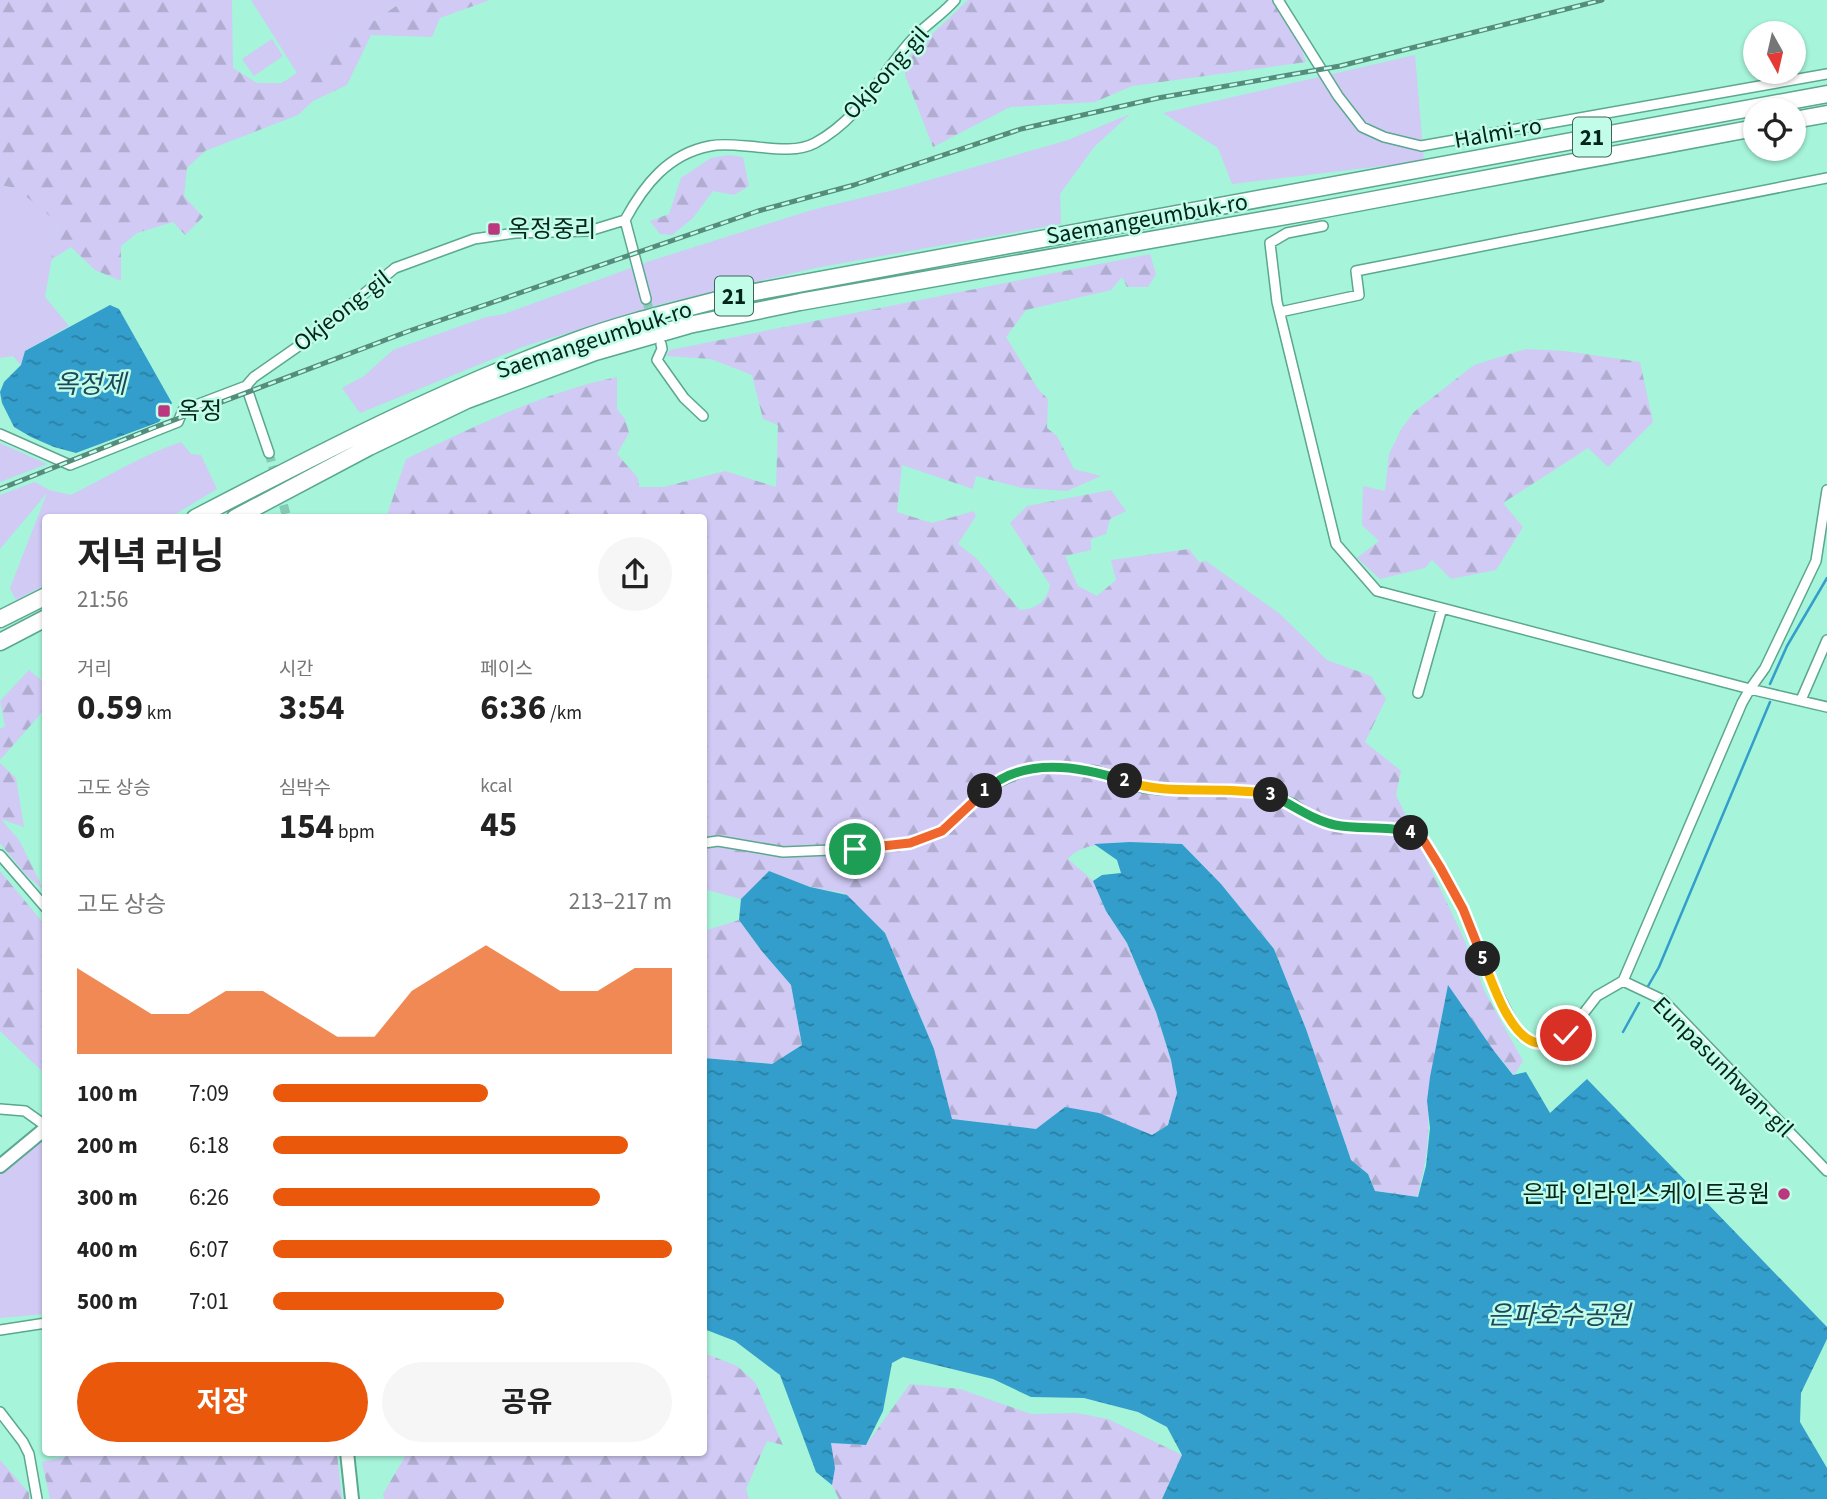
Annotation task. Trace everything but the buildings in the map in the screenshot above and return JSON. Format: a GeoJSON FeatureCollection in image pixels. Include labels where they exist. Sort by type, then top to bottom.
{"type":"FeatureCollection","features":[{"type":"Feature","properties":{"kind":"highway","name":"Saemangeumbuk-ro"},"geometry":{"type":"LineString","coordinates":[[203,514],[360,432],[453,389],[577,341],[733,296],[1827,94]]}},
{"type":"Feature","properties":{"kind":"highway"},"geometry":{"type":"LineString","coordinates":[[1806,118],[1827,114]]}},
{"type":"Feature","properties":{"kind":"highway","name":"Saemangeumbuk-ro"},"geometry":{"type":"LineString","coordinates":[[243,514],[369,447],[467,400],[595,352],[689,325],[800,302],[1314,211],[1743,130]]}},
{"type":"Feature","properties":{"kind":"highway"},"geometry":{"type":"LineString","coordinates":[[0,620],[42,598]]}},
{"type":"Feature","properties":{"kind":"highway"},"geometry":{"type":"LineString","coordinates":[[0,642],[42,620]]}},
{"type":"Feature","properties":{"kind":"street","name":"Okjeong-gil"},"geometry":{"type":"LineString","coordinates":[[0,434],[70,465],[178,422],[183,410],[246,386],[254,377],[313,336],[395,268],[474,239],[515,233],[589,231],[625,220],[640,192],[656,174],[680,157],[710,146],[795,149],[814,144],[863,106],[877,83],[910,41],[955,0]]}},
{"type":"Feature","properties":{"kind":"street","name":"Halmi-ro"},"geometry":{"type":"LineString","coordinates":[[1278,0],[1338,96],[1362,127],[1384,137],[1421,146],[1827,74]]}},
{"type":"Feature","properties":{"kind":"street"},"geometry":{"type":"LineString","coordinates":[[1280,312],[1359,295],[1356,271],[1827,178]]}},
{"type":"Feature","properties":{"kind":"street"},"geometry":{"type":"LineString","coordinates":[[625,220],[646,299]]}},
{"type":"Feature","properties":{"kind":"street"},"geometry":{"type":"LineString","coordinates":[[1323,226],[1287,233],[1270,243],[1280,312],[1335,544],[1377,590],[1827,707]]}},
{"type":"Feature","properties":{"kind":"street"},"geometry":{"type":"LineString","coordinates":[[661,344],[657,360],[684,398],[704,416]]}},
{"type":"Feature","properties":{"kind":"street"},"geometry":{"type":"LineString","coordinates":[[246,386],[269,453]]}},
{"type":"Feature","properties":{"kind":"street"},"geometry":{"type":"LineString","coordinates":[[707,843],[718,841],[783,852],[910,843],[942,831],[992,785],[1025,770],[1061,767],[1096,771],[1144,788],[1163,790],[1215,789],[1267,793],[1293,804],[1312,817],[1334,825],[1409,831],[1424,841],[1463,909],[1492,982],[1522,1036],[1538,1043],[1552,1041],[1566,1035],[1597,996],[1623,981],[1731,727],[1750,688],[1765,668],[1816,561],[1827,490]]}},
{"type":"Feature","properties":{"kind":"street"},"geometry":{"type":"LineString","coordinates":[[1418,693],[1442,608]]}},
{"type":"Feature","properties":{"kind":"street"},"geometry":{"type":"LineString","coordinates":[[1801,700],[1827,640]]}},
{"type":"Feature","properties":{"kind":"street"},"geometry":{"type":"LineString","coordinates":[[0,855],[42,903]]}},
{"type":"Feature","properties":{"kind":"street","name":"Eunpasunhwan-gil"},"geometry":{"type":"LineString","coordinates":[[1623,981],[1663,1000],[1827,1171]]}},
{"type":"Feature","properties":{"kind":"street"},"geometry":{"type":"LineString","coordinates":[[0,1109],[25,1111],[42,1124]]}},
{"type":"Feature","properties":{"kind":"street"},"geometry":{"type":"LineString","coordinates":[[0,1166],[42,1130]]}},
{"type":"Feature","properties":{"kind":"street"},"geometry":{"type":"LineString","coordinates":[[0,1331],[42,1324]]}},
{"type":"Feature","properties":{"kind":"street"},"geometry":{"type":"LineString","coordinates":[[0,1412],[29,1454],[37,1499]]}},
{"type":"Feature","properties":{"kind":"street"},"geometry":{"type":"LineString","coordinates":[[347,1456],[352,1499]]}},
{"type":"Feature","properties":{"kind":"green space"},"geometry":{"type":"Polygon","coordinates":[[[0,0],[232,0],[233,68],[257,83],[282,83],[405,0],[490,0],[440,18],[432,37],[371,35],[347,85],[313,101],[298,115],[205,151],[187,168],[184,196],[203,217],[185,235],[173,222],[137,233],[121,246],[121,281],[95,270],[71,247],[51,260],[58,223],[16,188],[0,185],[0,0]]]}},
{"type":"Feature","properties":{"kind":"green space"},"geometry":{"type":"Polygon","coordinates":[[[251,0],[405,0],[297,73],[251,0]]]}},
{"type":"Feature","properties":{"kind":"green space"},"geometry":{"type":"Polygon","coordinates":[[[968,0],[1286,0],[1306,62],[1132,86],[1095,102],[1010,107],[933,147],[905,75],[905,60],[968,0]]]}},
{"type":"Feature","properties":{"kind":"green space"},"geometry":{"type":"Polygon","coordinates":[[[272,39],[283,56],[254,76],[242,59],[272,39]]]}},
{"type":"Feature","properties":{"kind":"green space"},"geometry":{"type":"Polygon","coordinates":[[[1415,55],[1424,161],[1232,184],[1218,148],[1163,113],[1415,55]]]}},
{"type":"Feature","properties":{"kind":"green space"},"geometry":{"type":"Polygon","coordinates":[[[1130,114],[1094,147],[1060,194],[1061,224],[815,268],[661,304],[522,347],[360,413],[342,388],[364,376],[393,350],[486,317],[504,314],[653,260],[812,210],[898,189],[1068,140],[1130,114]]]}},
{"type":"Feature","properties":{"kind":"green space"},"geometry":{"type":"Polygon","coordinates":[[[728,155],[743,157],[749,186],[734,195],[713,191],[693,218],[672,235],[660,234],[650,221],[669,214],[681,178],[711,158],[728,155]]]}},
{"type":"Feature","properties":{"kind":"green space"},"geometry":{"type":"Polygon","coordinates":[[[0,185],[16,187],[58,223],[45,297],[69,326],[25,351],[21,365],[13,356],[0,358],[0,185]]]}},
{"type":"Feature","properties":{"kind":"green space"},"geometry":{"type":"Polygon","coordinates":[[[1150,254],[1156,274],[1148,287],[1127,287],[1122,277],[1111,290],[1026,310],[1006,337],[1038,389],[1048,399],[1047,428],[1057,436],[1074,469],[1101,476],[1067,491],[1022,488],[976,476],[973,489],[902,465],[897,512],[932,523],[974,511],[976,516],[958,544],[976,558],[1020,610],[1040,603],[1050,585],[1010,523],[1027,506],[1111,490],[1126,511],[1110,519],[1106,534],[1091,539],[1091,550],[1065,556],[1078,586],[1097,596],[1116,580],[1111,560],[1189,549],[1199,562],[1206,561],[1280,614],[1327,660],[1371,676],[1386,699],[1365,742],[1401,771],[1396,795],[1465,941],[1485,992],[1523,1061],[1514,1075],[1494,1051],[1427,1101],[1427,1149],[1417,1197],[1375,1191],[1368,1174],[1351,1160],[1306,1029],[1274,949],[1221,884],[1182,844],[1105,844],[1077,851],[1068,859],[1093,881],[1106,911],[1127,943],[1156,1012],[1171,1060],[1177,1093],[1168,1125],[1152,1135],[1065,1107],[1036,1129],[951,1119],[934,1049],[885,933],[844,893],[810,887],[769,871],[741,899],[707,890],[707,514],[387,514],[406,459],[535,401],[617,377],[617,409],[625,419],[629,433],[617,454],[638,478],[639,487],[664,487],[725,471],[776,487],[778,425],[763,419],[752,375],[711,359],[666,356],[670,350],[1150,254]]]}},
{"type":"Feature","properties":{"kind":"green space"},"geometry":{"type":"Polygon","coordinates":[[[1526,349],[1565,351],[1640,362],[1653,422],[1608,467],[1588,448],[1503,503],[1523,527],[1496,570],[1451,579],[1432,560],[1425,568],[1380,579],[1357,558],[1379,541],[1362,525],[1363,486],[1385,491],[1389,454],[1402,428],[1414,412],[1474,365],[1526,349]]]}},
{"type":"Feature","properties":{"kind":"green space"},"geometry":{"type":"Polygon","coordinates":[[[181,442],[191,454],[201,455],[217,489],[176,514],[42,514],[42,587],[16,600],[10,588],[47,493],[0,549],[0,495],[35,482],[49,490],[71,495],[181,442]]]}},
{"type":"Feature","properties":{"kind":"green space"},"geometry":{"type":"Polygon","coordinates":[[[0,443],[47,464],[0,482],[0,443]]]}},
{"type":"Feature","properties":{"kind":"green space"},"geometry":{"type":"Polygon","coordinates":[[[29,670],[42,681],[42,712],[0,760],[0,729],[5,726],[0,701],[29,670]]]}},
{"type":"Feature","properties":{"kind":"green space"},"geometry":{"type":"Polygon","coordinates":[[[0,763],[16,778],[24,827],[1,819],[19,840],[42,888],[26,875],[0,843],[0,763]]]}},
{"type":"Feature","properties":{"kind":"green space"},"geometry":{"type":"Polygon","coordinates":[[[0,871],[42,921],[42,1071],[0,1031],[0,871]]]}},
{"type":"Feature","properties":{"kind":"green space"},"geometry":{"type":"Polygon","coordinates":[[[739,920],[791,985],[802,1045],[772,1064],[707,1058],[707,930],[739,920]]]}},
{"type":"Feature","properties":{"kind":"green space"},"geometry":{"type":"Polygon","coordinates":[[[42,1139],[42,1314],[0,1318],[0,1174],[42,1139]]]}},
{"type":"Feature","properties":{"kind":"green space"},"geometry":{"type":"Polygon","coordinates":[[[707,1354],[737,1366],[755,1382],[783,1445],[767,1441],[746,1489],[749,1499],[384,1499],[383,1494],[405,1456],[707,1456],[707,1354]]]}},
{"type":"Feature","properties":{"kind":"green space"},"geometry":{"type":"Polygon","coordinates":[[[910,1384],[960,1389],[1031,1414],[1076,1413],[1108,1419],[1182,1455],[1162,1499],[839,1499],[832,1485],[831,1443],[866,1445],[910,1384]]]}},
{"type":"Feature","properties":{"kind":"green space"},"geometry":{"type":"Polygon","coordinates":[[[68,1456],[337,1456],[342,1499],[50,1499],[42,1462],[68,1456]]]}},
{"type":"Feature","properties":{"kind":"green space"},"geometry":{"type":"Polygon","coordinates":[[[0,1460],[29,1493],[29,1499],[0,1499],[0,1460]]]}},
{"type":"Feature","properties":{"kind":"water","name":"옥정제"},"geometry":{"type":"Polygon","coordinates":[[[110,305],[119,309],[172,403],[159,422],[76,453],[54,447],[14,427],[2,403],[0,392],[4,382],[21,365],[25,351],[110,305]]]}},
{"type":"Feature","properties":{"kind":"water","name":"은파호수공원"},"geometry":{"type":"Polygon","coordinates":[[[1094,844],[1182,844],[1221,884],[1274,949],[1306,1029],[1351,1160],[1368,1174],[1375,1191],[1418,1197],[1426,1166],[1430,1128],[1427,1101],[1430,1077],[1448,985],[1513,1075],[1526,1072],[1550,1113],[1587,1079],[1827,1327],[1827,1339],[1801,1393],[1800,1422],[1827,1468],[1827,1499],[1162,1499],[1182,1455],[1167,1427],[1138,1412],[1084,1398],[1031,1397],[993,1379],[903,1357],[892,1363],[883,1411],[866,1445],[831,1443],[835,1468],[832,1485],[816,1472],[780,1375],[735,1341],[707,1330],[707,1058],[772,1064],[802,1045],[791,985],[739,920],[741,899],[769,871],[810,887],[847,895],[885,933],[934,1049],[952,1119],[1036,1129],[1065,1107],[1099,1113],[1152,1135],[1168,1125],[1177,1093],[1171,1060],[1156,1012],[1127,943],[1106,911],[1093,881],[1102,875],[1121,873],[1117,860],[1094,844]]]}},
{"type":"Feature","properties":{"kind":"waterway"},"geometry":{"type":"LineString","coordinates":[[1770,684],[1787,646],[1827,578]]}},
{"type":"Feature","properties":{"kind":"waterway"},"geometry":{"type":"LineString","coordinates":[[1647,988],[1659,967],[1770,702]]}},
{"type":"Feature","properties":{"kind":"waterway"},"geometry":{"type":"LineString","coordinates":[[1623,1032],[1639,1003]]}},
{"type":"Feature","properties":{"kind":"tunnel"},"geometry":{"type":"LineString","coordinates":[[646,299],[658,337]]}},
{"type":"Feature","properties":{"kind":"tunnel"},"geometry":{"type":"LineString","coordinates":[[269,453],[276,479]]}},
{"type":"Feature","properties":{"kind":"tunnel"},"geometry":{"type":"LineString","coordinates":[[280,492],[286,514]]}},
{"type":"Feature","properties":{"kind":"railway"},"geometry":{"type":"LineString","coordinates":[[0,489],[409,331],[758,211],[854,185],[1021,129],[1158,98],[1340,66],[1602,0]]}},
{"type":"Feature","properties":{"kind":"place","name":"옥정중리"},"geometry":{"type":"Point","coordinates":[494,229]}},
{"type":"Feature","properties":{"kind":"place","name":"옥정"},"geometry":{"type":"Point","coordinates":[164,411]}},
{"type":"Feature","properties":{"kind":"place","name":"은파 인라인스케이트공원"},"geometry":{"type":"Point","coordinates":[1784,1194]}},
{"type":"Feature","properties":{"kind":"route"},"geometry":{"type":"LineString","coordinates":[[855,849],[910,843],[942,831],[992,785],[1025,770],[1061,767],[1096,771],[1144,788],[1163,790],[1215,789],[1267,793],[1293,804],[1312,817],[1334,825],[1409,831],[1424,841],[1463,909],[1492,982],[1514,1026],[1522,1036],[1538,1043],[1566,1035]]}}]}
